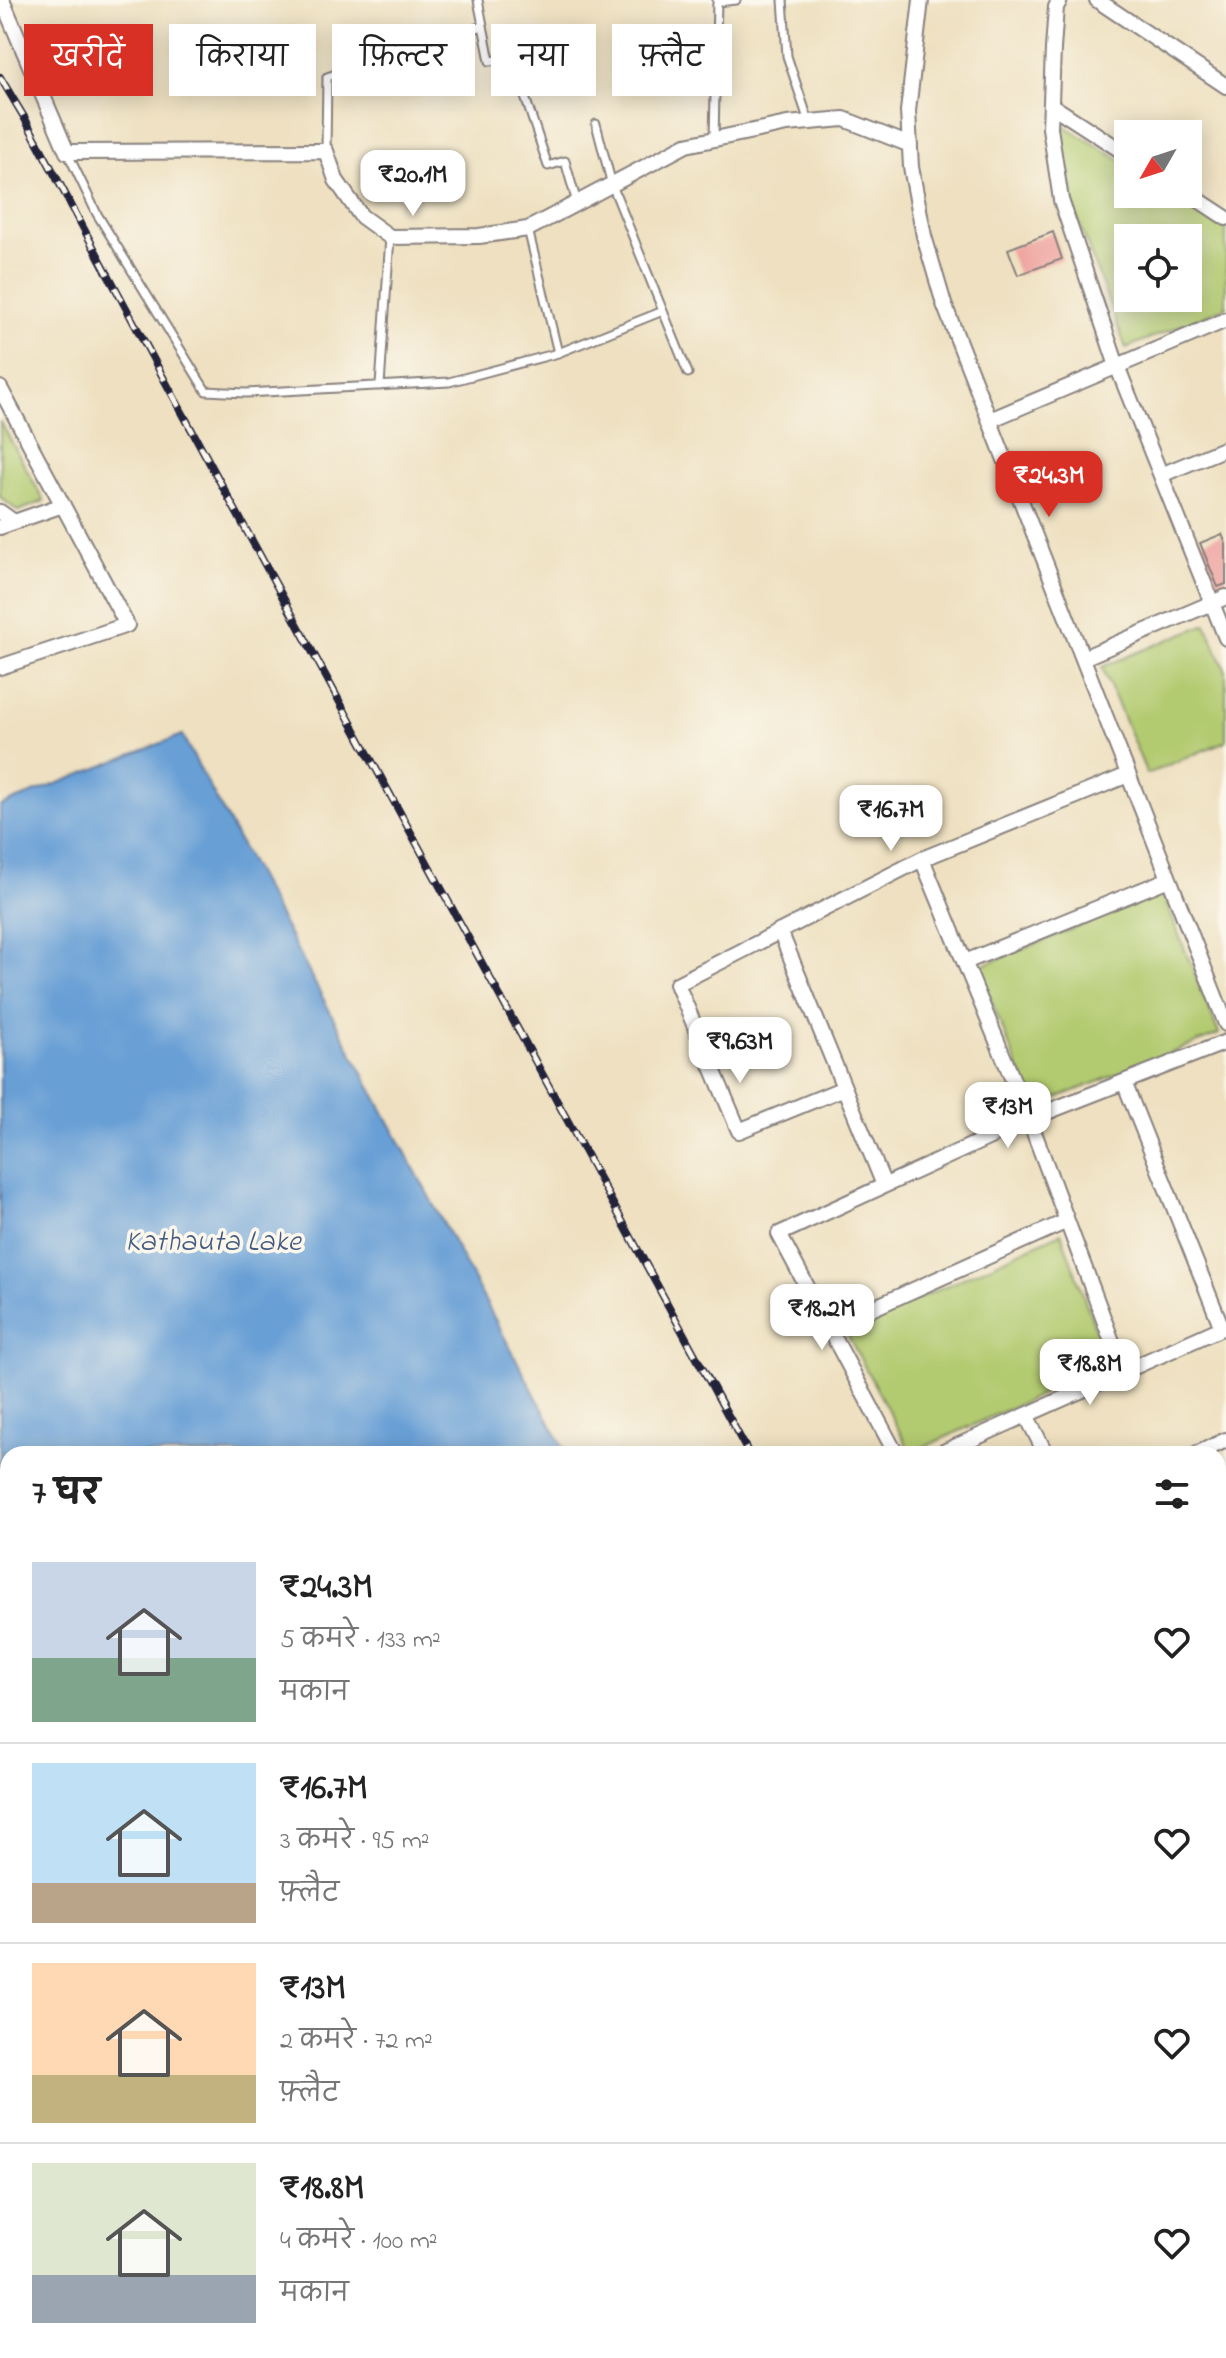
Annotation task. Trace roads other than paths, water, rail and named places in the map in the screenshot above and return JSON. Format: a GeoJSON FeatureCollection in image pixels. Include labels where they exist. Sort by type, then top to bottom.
{"type":"FeatureCollection","features":[{"type":"Feature","properties":{"kind":"street"},"geometry":{"type":"LineString","coordinates":[[2,0],[67,152],[326,151],[336,180],[361,216],[390,237],[479,236],[528,229],[686,145],[809,122],[844,119],[910,145]]}},
{"type":"Feature","properties":{"kind":"street"},"geometry":{"type":"LineString","coordinates":[[921,0],[908,111],[911,167],[924,236],[944,304],[1226,1024]]}},
{"type":"Feature","properties":{"kind":"street"},"geometry":{"type":"LineString","coordinates":[[1060,0],[1056,7],[1050,128],[1061,200],[1117,366],[1226,638]]}},
{"type":"Feature","properties":{"kind":"street"},"geometry":{"type":"LineString","coordinates":[[1097,0],[1226,86]]}},
{"type":"Feature","properties":{"kind":"street"},"geometry":{"type":"LineString","coordinates":[[1051,105],[1114,146]]}},
{"type":"Feature","properties":{"kind":"street"},"geometry":{"type":"LineString","coordinates":[[1202,202],[1226,218]]}},
{"type":"Feature","properties":{"kind":"street"},"geometry":{"type":"LineString","coordinates":[[990,420],[1226,320]]}},
{"type":"Feature","properties":{"kind":"street"},"geometry":{"type":"LineString","coordinates":[[0,388],[127,625],[0,667]]}},
{"type":"Feature","properties":{"kind":"street"},"geometry":{"type":"LineString","coordinates":[[1161,475],[1226,448]]}},
{"type":"Feature","properties":{"kind":"street"},"geometry":{"type":"LineString","coordinates":[[0,512],[7,525],[63,505]]}},
{"type":"Feature","properties":{"kind":"street"},"geometry":{"type":"LineString","coordinates":[[1083,658],[1226,597]]}},
{"type":"Feature","properties":{"kind":"street"},"geometry":{"type":"LineString","coordinates":[[844,1088],[739,1131],[677,984],[922,859],[1128,775]]}},
{"type":"Feature","properties":{"kind":"street"},"geometry":{"type":"LineString","coordinates":[[922,859],[1029,1119],[1123,1371]]}},
{"type":"Feature","properties":{"kind":"street"},"geometry":{"type":"LineString","coordinates":[[965,962],[1169,879]]}},
{"type":"Feature","properties":{"kind":"street"},"geometry":{"type":"LineString","coordinates":[[780,931],[884,1185]]}},
{"type":"Feature","properties":{"kind":"street"},"geometry":{"type":"LineString","coordinates":[[892,1446],[779,1234],[1029,1119],[1226,1042]]}},
{"type":"Feature","properties":{"kind":"street"},"geometry":{"type":"LineString","coordinates":[[957,1446],[1224,1327],[1124,1082]]}},
{"type":"Feature","properties":{"kind":"street"},"geometry":{"type":"LineString","coordinates":[[831,1327],[1067,1221]]}},
{"type":"Feature","properties":{"kind":"street"},"geometry":{"type":"LineString","coordinates":[[1026,1415],[1042,1446]]}},
{"type":"Feature","properties":{"kind":"lane"},"geometry":{"type":"LineString","coordinates":[[478,0],[490,61],[519,57],[529,84],[521,85],[548,166],[565,161],[577,203]]}},
{"type":"Feature","properties":{"kind":"lane"},"geometry":{"type":"LineString","coordinates":[[714,139],[717,1],[736,0]]}},
{"type":"Feature","properties":{"kind":"lane"},"geometry":{"type":"LineString","coordinates":[[783,0],[787,56],[809,122]]}},
{"type":"Feature","properties":{"kind":"lane"},"geometry":{"type":"LineString","coordinates":[[326,151],[327,77],[483,26]]}},
{"type":"Feature","properties":{"kind":"lane"},"geometry":{"type":"LineString","coordinates":[[596,124],[612,185],[688,373]]}},
{"type":"Feature","properties":{"kind":"lane"},"geometry":{"type":"LineString","coordinates":[[67,152],[97,214],[206,391],[246,393],[449,382],[558,353],[663,311]]}},
{"type":"Feature","properties":{"kind":"lane"},"geometry":{"type":"LineString","coordinates":[[528,229],[558,353]]}},
{"type":"Feature","properties":{"kind":"lane"},"geometry":{"type":"LineString","coordinates":[[380,386],[390,237]]}},
{"type":"Feature","properties":{"kind":"water","name":"Kathauta Lake"},"geometry":{"type":"Polygon","coordinates":[[[182,735],[563,1446],[0,1446],[0,806],[182,735]]]}},
{"type":"Feature","properties":{"kind":"railway"},"geometry":{"type":"LineString","coordinates":[[0,77],[745,1446]]}}]}
